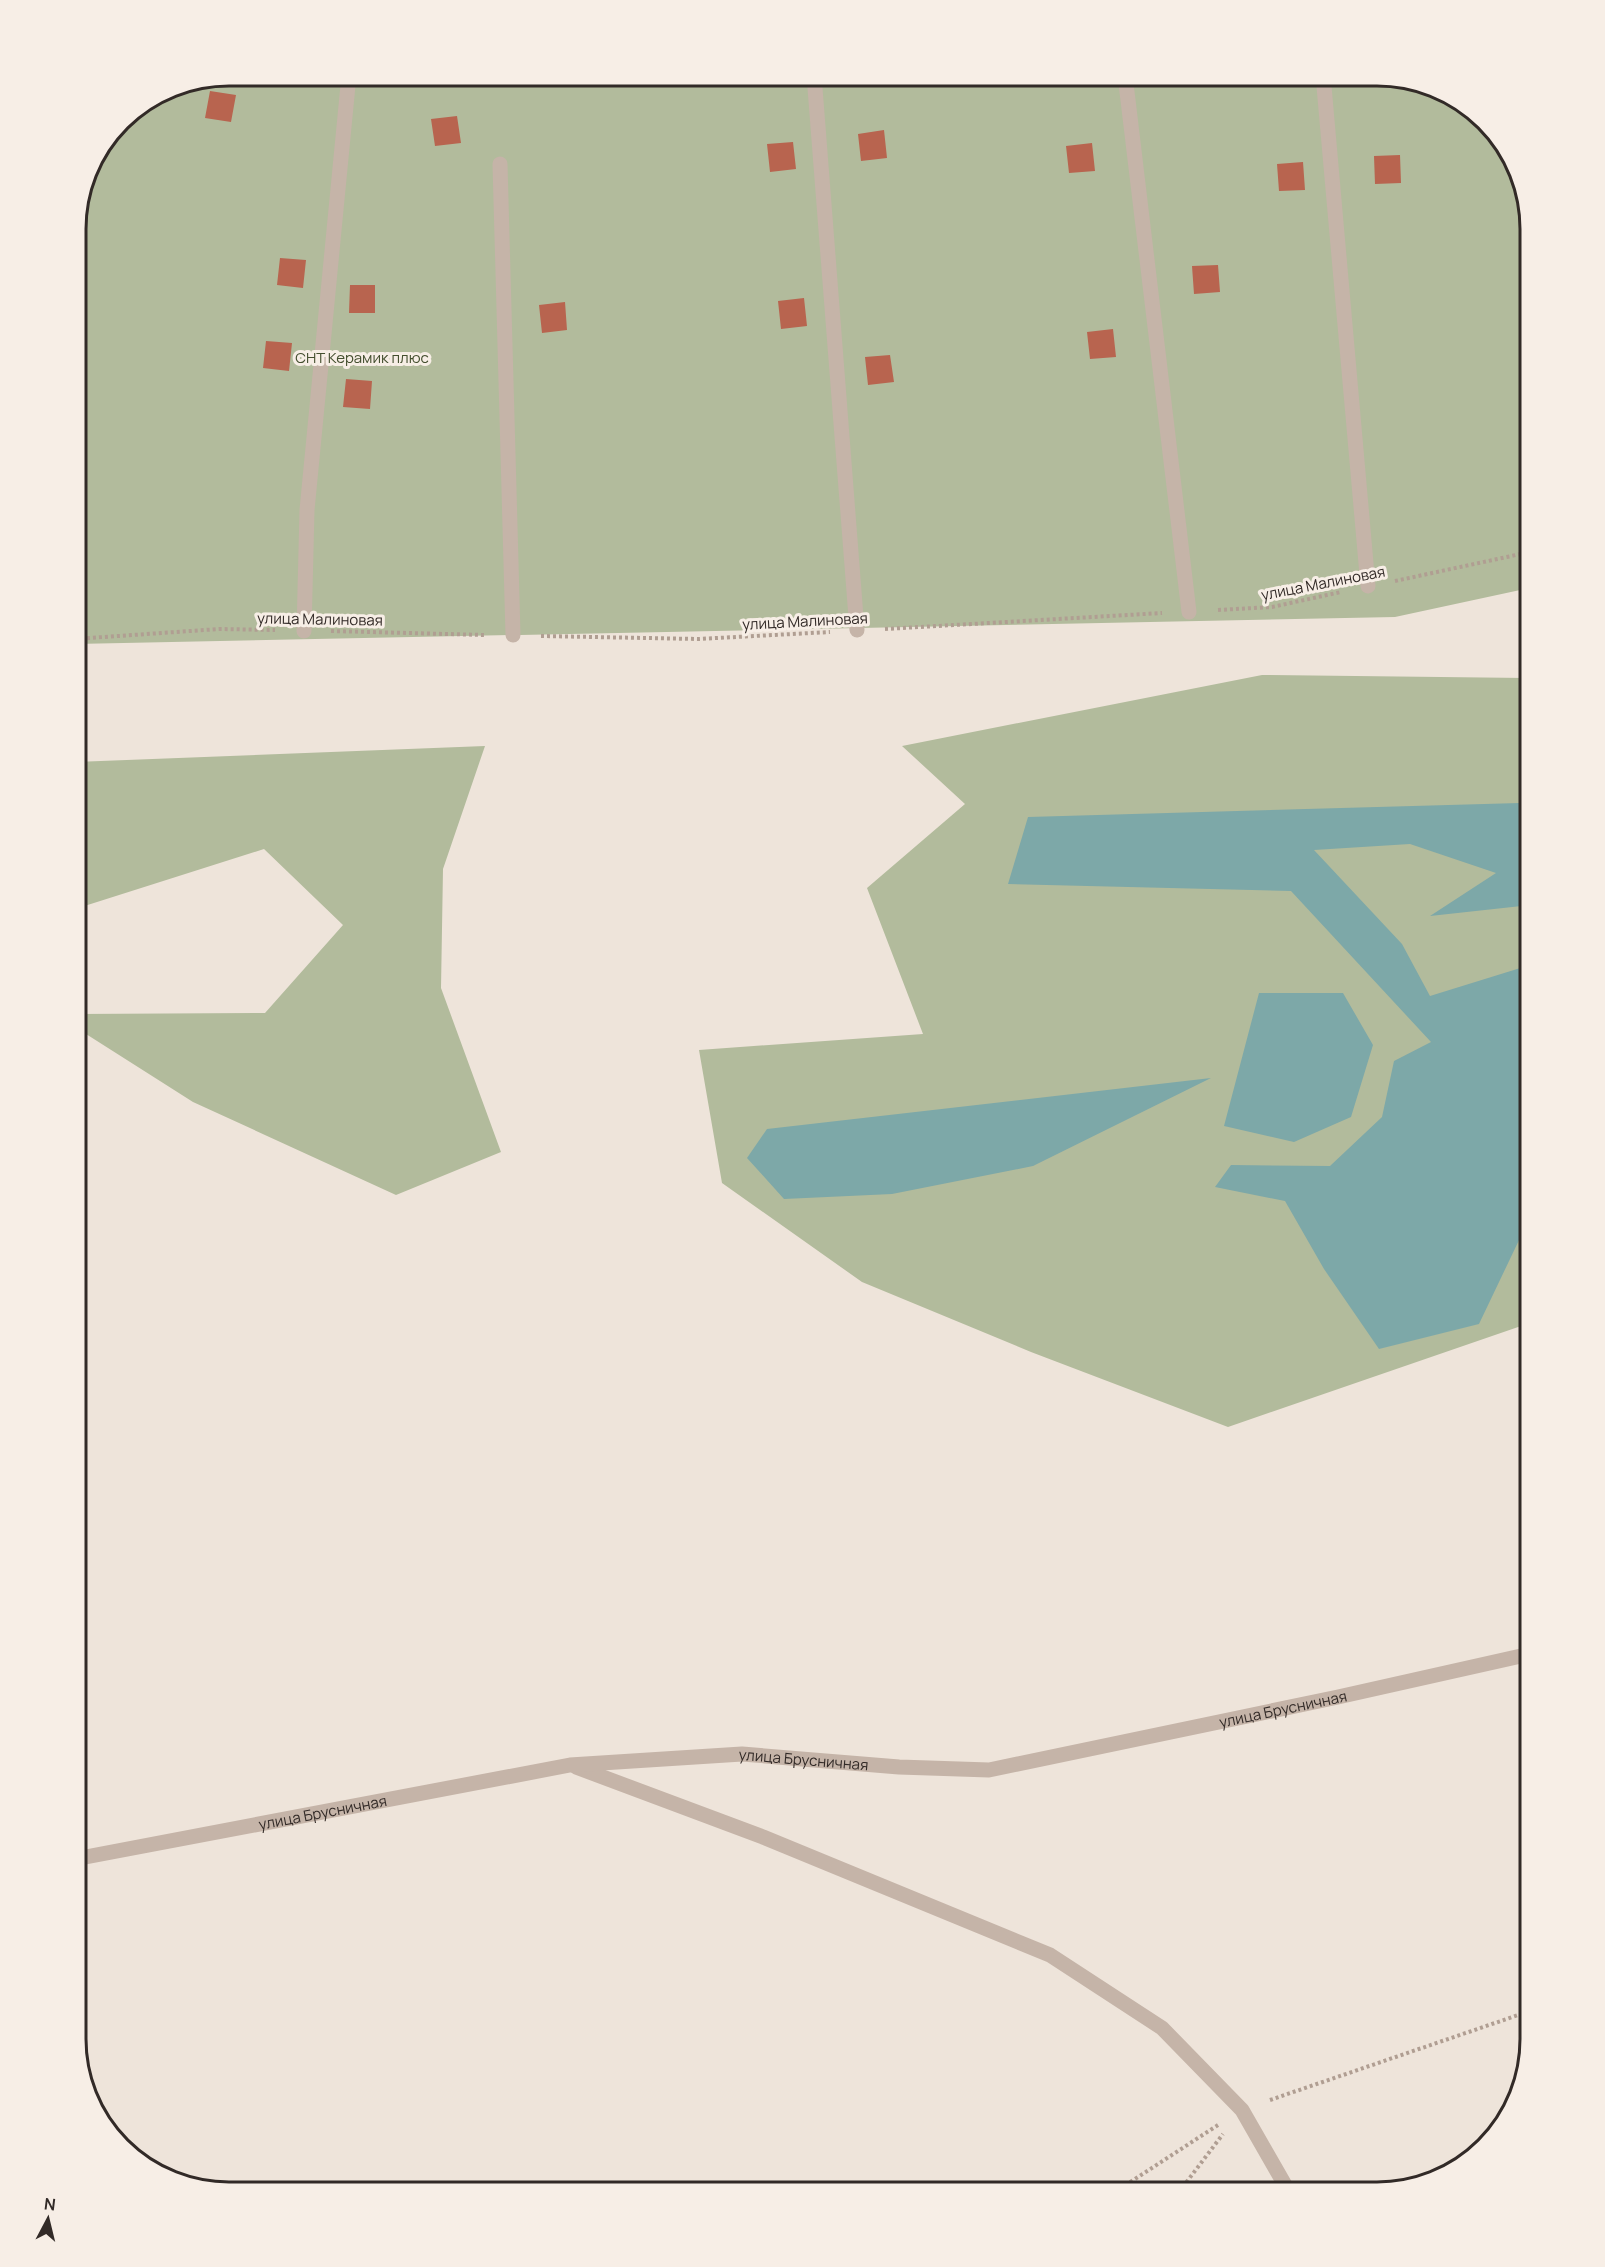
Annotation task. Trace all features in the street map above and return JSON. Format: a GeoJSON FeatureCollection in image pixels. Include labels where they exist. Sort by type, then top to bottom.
{"type":"FeatureCollection","features":[{"type":"Feature","properties":{"kind":"street"},"geometry":{"type":"LineString","coordinates":[[304,630],[307,510],[348,86]]}},
{"type":"Feature","properties":{"kind":"street"},"geometry":{"type":"LineString","coordinates":[[815,86],[857,630]]}},
{"type":"Feature","properties":{"kind":"street"},"geometry":{"type":"LineString","coordinates":[[1126,86],[1189,612]]}},
{"type":"Feature","properties":{"kind":"street"},"geometry":{"type":"LineString","coordinates":[[1324,86],[1368,586]]}},
{"type":"Feature","properties":{"kind":"street"},"geometry":{"type":"LineString","coordinates":[[500,164],[513,635]]}},
{"type":"Feature","properties":{"kind":"street","name":"улица Брусничная"},"geometry":{"type":"LineString","coordinates":[[86,1857],[570,1765],[742,1754],[899,1767],[988,1770],[1338,1698],[1520,1656]]}},
{"type":"Feature","properties":{"kind":"street"},"geometry":{"type":"LineString","coordinates":[[570,1765],[763,1837],[1050,1955],[1162,2028],[1242,2110],[1283,2182]]}},
{"type":"Feature","properties":{"kind":"path","name":"улица Малиновая"},"geometry":{"type":"LineString","coordinates":[[86,638],[219,629],[698,639],[1189,612],[1272,607],[1520,554]]}},
{"type":"Feature","properties":{"kind":"path"},"geometry":{"type":"LineString","coordinates":[[1131,2182],[1242,2110],[1520,2014]]}},
{"type":"Feature","properties":{"kind":"path"},"geometry":{"type":"LineString","coordinates":[[1187,2182],[1242,2110]]}},
{"type":"Feature","properties":{"kind":"green space","name":"СНТ Керамик плюс"},"geometry":{"type":"Polygon","coordinates":[[[1385,86],[1413,90],[1431,96],[1463,115],[1490,142],[1509,174],[1515,192],[1520,229],[1520,590],[1395,617],[86,644],[86,220],[90,192],[96,174],[115,142],[134,121],[174,96],[210,87],[1385,86]]]}},
{"type":"Feature","properties":{"kind":"green space"},"geometry":{"type":"Polygon","coordinates":[[[1262,675],[1520,678],[1520,1326],[1228,1427],[1031,1352],[862,1282],[722,1183],[699,1050],[923,1034],[867,888],[965,804],[902,746],[1262,675]]]}},
{"type":"Feature","properties":{"kind":"green space"},"geometry":{"type":"Polygon","coordinates":[[[485,746],[443,869],[441,988],[501,1152],[396,1195],[193,1102],[86,1034],[86,1014],[265,1013],[343,925],[264,849],[86,906],[86,762],[485,746]]]}},
{"type":"Feature","properties":{"kind":"water"},"geometry":{"type":"Polygon","coordinates":[[[1520,803],[1520,906],[1430,916],[1496,873],[1410,844],[1314,850],[1402,944],[1430,996],[1520,968],[1520,1238],[1479,1324],[1379,1349],[1324,1269],[1285,1201],[1215,1187],[1231,1165],[1330,1166],[1382,1117],[1394,1061],[1431,1042],[1291,891],[1008,884],[1028,817],[1520,803]]]}},
{"type":"Feature","properties":{"kind":"water"},"geometry":{"type":"Polygon","coordinates":[[[1259,993],[1343,993],[1373,1045],[1351,1117],[1294,1142],[1224,1126],[1259,993]]]}},
{"type":"Feature","properties":{"kind":"water"},"geometry":{"type":"Polygon","coordinates":[[[1211,1078],[1033,1166],[892,1194],[784,1199],[747,1158],[767,1129],[1211,1078]]]}},
{"type":"Feature","properties":{"kind":"building"},"geometry":{"type":"Polygon","coordinates":[[[210,91],[236,95],[231,122],[205,118],[210,91]]]}},
{"type":"Feature","properties":{"kind":"building"},"geometry":{"type":"Polygon","coordinates":[[[457,116],[461,143],[435,146],[431,119],[457,116]]]}},
{"type":"Feature","properties":{"kind":"building"},"geometry":{"type":"Polygon","coordinates":[[[884,130],[887,158],[861,161],[858,134],[884,130]]]}},
{"type":"Feature","properties":{"kind":"building"},"geometry":{"type":"Polygon","coordinates":[[[793,142],[796,169],[770,172],[767,144],[793,142]]]}},
{"type":"Feature","properties":{"kind":"building"},"geometry":{"type":"Polygon","coordinates":[[[1092,143],[1095,171],[1069,173],[1066,146],[1092,143]]]}},
{"type":"Feature","properties":{"kind":"building"},"geometry":{"type":"Polygon","coordinates":[[[1400,155],[1401,183],[1375,184],[1374,156],[1400,155]]]}},
{"type":"Feature","properties":{"kind":"building"},"geometry":{"type":"Polygon","coordinates":[[[1303,162],[1305,190],[1279,191],[1277,164],[1303,162]]]}},
{"type":"Feature","properties":{"kind":"building"},"geometry":{"type":"Polygon","coordinates":[[[280,258],[306,260],[303,288],[277,285],[280,258]]]}},
{"type":"Feature","properties":{"kind":"building"},"geometry":{"type":"Polygon","coordinates":[[[1218,265],[1220,292],[1194,294],[1192,266],[1218,265]]]}},
{"type":"Feature","properties":{"kind":"building"},"geometry":{"type":"Polygon","coordinates":[[[350,285],[375,285],[375,313],[349,313],[350,285]]]}},
{"type":"Feature","properties":{"kind":"building"},"geometry":{"type":"Polygon","coordinates":[[[804,298],[807,326],[781,329],[778,301],[804,298]]]}},
{"type":"Feature","properties":{"kind":"building"},"geometry":{"type":"Polygon","coordinates":[[[565,302],[567,330],[542,333],[539,305],[565,302]]]}},
{"type":"Feature","properties":{"kind":"building"},"geometry":{"type":"Polygon","coordinates":[[[1113,329],[1116,357],[1090,359],[1087,332],[1113,329]]]}},
{"type":"Feature","properties":{"kind":"building"},"geometry":{"type":"Polygon","coordinates":[[[266,341],[292,343],[289,371],[263,368],[266,341]]]}},
{"type":"Feature","properties":{"kind":"building"},"geometry":{"type":"Polygon","coordinates":[[[890,355],[894,382],[868,385],[865,357],[890,355]]]}},
{"type":"Feature","properties":{"kind":"building"},"geometry":{"type":"Polygon","coordinates":[[[346,379],[372,381],[370,409],[343,407],[346,379]]]}}]}
